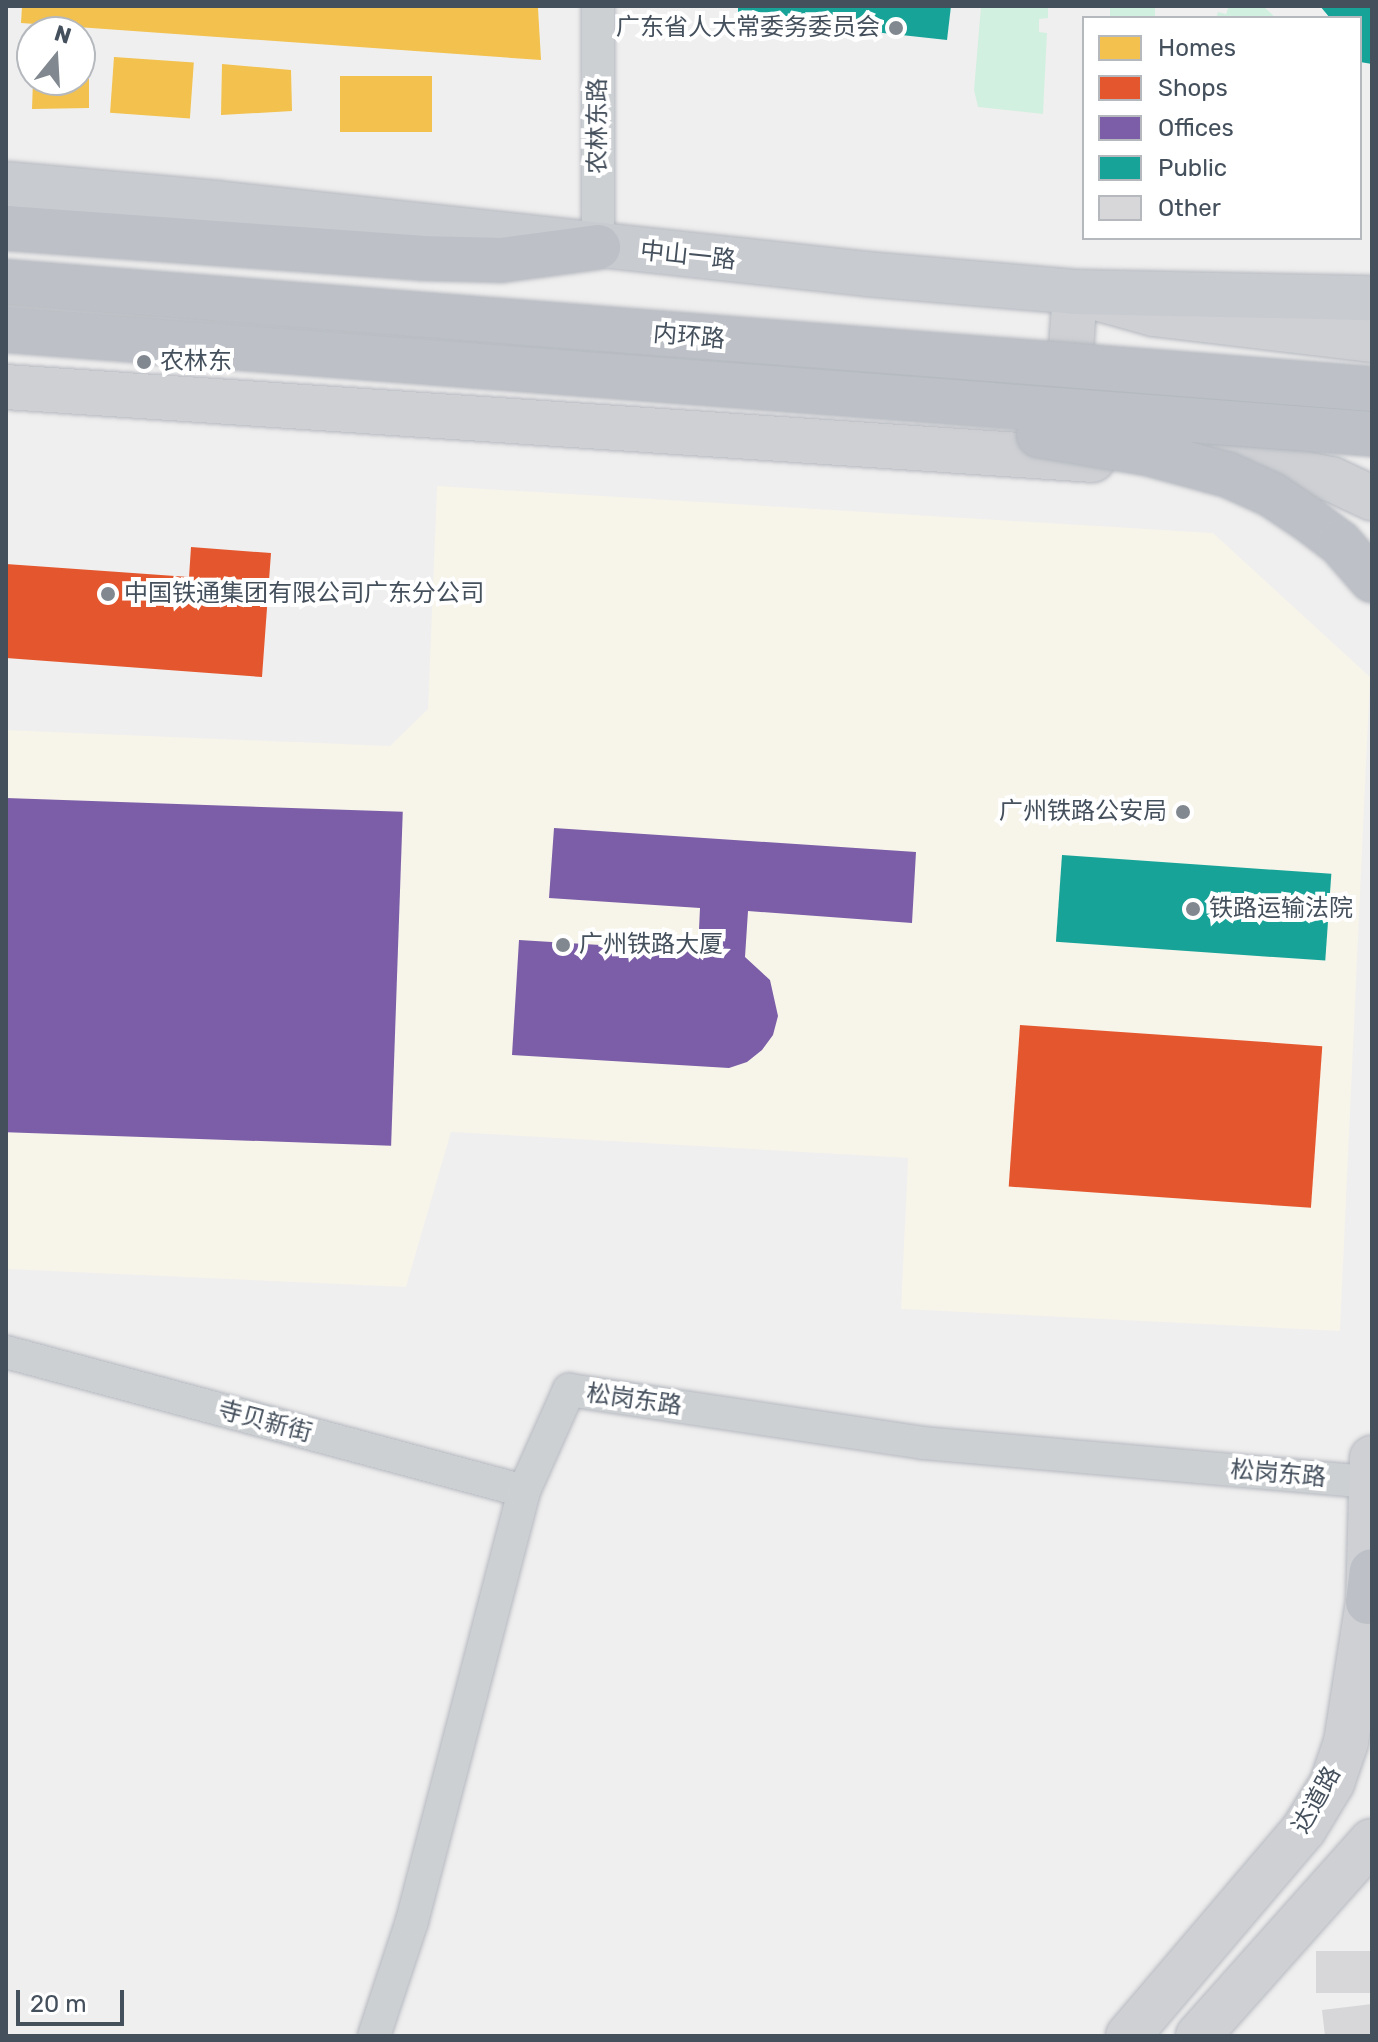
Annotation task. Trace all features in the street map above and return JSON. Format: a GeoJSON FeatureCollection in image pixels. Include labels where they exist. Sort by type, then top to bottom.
{"type":"FeatureCollection","features":[{"type":"Feature","properties":{"kind":"highway"},"geometry":{"type":"LineString","coordinates":[[6,228],[501,260],[598,247]]}},
{"type":"Feature","properties":{"kind":"highway","name":"内环路"},"geometry":{"type":"LineString","coordinates":[[6,282],[1372,389]]}},
{"type":"Feature","properties":{"kind":"highway","name":"内环路"},"geometry":{"type":"LineString","coordinates":[[6,330],[1372,434]]}},
{"type":"Feature","properties":{"kind":"highway"},"geometry":{"type":"LineString","coordinates":[[681,382],[1105,445],[1183,461],[1228,475],[1272,495],[1340,543],[1372,580]]}},
{"type":"Feature","properties":{"kind":"main road","name":"中山一路"},"geometry":{"type":"LineString","coordinates":[[6,184],[246,206],[598,247],[1075,292],[1372,298]]}},
{"type":"Feature","properties":{"kind":"main road"},"geometry":{"type":"LineString","coordinates":[[1068,392],[1075,292],[1154,314],[1372,340]]}},
{"type":"Feature","properties":{"kind":"main road"},"geometry":{"type":"LineString","coordinates":[[6,316],[1372,416]]}},
{"type":"Feature","properties":{"kind":"main road"},"geometry":{"type":"LineString","coordinates":[[755,438],[758,372]]}},
{"type":"Feature","properties":{"kind":"main road"},"geometry":{"type":"LineString","coordinates":[[933,382],[1012,455]]}},
{"type":"Feature","properties":{"kind":"main road"},"geometry":{"type":"LineString","coordinates":[[6,387],[1302,473],[1331,479],[1372,498]]}},
{"type":"Feature","properties":{"kind":"main road","name":"达道路"},"geometry":{"type":"LineString","coordinates":[[1128,2036],[1304,1829],[1332,1783],[1346,1742],[1370,1587],[1372,1458]]}},
{"type":"Feature","properties":{"kind":"main road"},"geometry":{"type":"LineString","coordinates":[[1198,2036],[1370,1846]]}},
{"type":"Feature","properties":{"kind":"street","name":"农林东路"},"geometry":{"type":"LineString","coordinates":[[598,6],[598,247]]}},
{"type":"Feature","properties":{"kind":"street","name":"寺贝新街"},"geometry":{"type":"LineString","coordinates":[[6,1352],[524,1491]]}},
{"type":"Feature","properties":{"kind":"street","name":"松岗东路"},"geometry":{"type":"LineString","coordinates":[[374,2036],[412,1921],[524,1491],[569,1390],[923,1443],[1371,1482]]}},
{"type":"Feature","properties":{"kind":"shaded area"},"geometry":{"type":"Polygon","coordinates":[[[437,486],[1213,533],[1370,677],[1340,1331],[901,1309],[908,1158],[451,1132],[406,1287],[6,1269],[6,730],[390,746],[428,709],[437,486]]]}},
{"type":"Feature","properties":{"kind":"green space"},"geometry":{"type":"Polygon","coordinates":[[[981,6],[1048,6],[1048,18],[1039,19],[1039,32],[1047,33],[1043,114],[978,107],[974,90],[981,6]]]}},
{"type":"Feature","properties":{"kind":"green space"},"geometry":{"type":"Polygon","coordinates":[[[1110,6],[1155,6],[1155,16],[1110,16],[1110,6]]]}},
{"type":"Feature","properties":{"kind":"green space"},"geometry":{"type":"Polygon","coordinates":[[[1229,6],[1263,6],[1274,16],[1217,16],[1218,12],[1226,14],[1229,6]]]}},
{"type":"Feature","properties":{"kind":"building: Homes"},"geometry":{"type":"Polygon","coordinates":[[[22,6],[538,8],[541,60],[96,28],[96,16],[21,16],[22,6]]]}},
{"type":"Feature","properties":{"kind":"building: Homes"},"geometry":{"type":"Polygon","coordinates":[[[114,57],[194,63],[190,118],[110,113],[114,57]]]}},
{"type":"Feature","properties":{"kind":"building: Homes"},"geometry":{"type":"Polygon","coordinates":[[[222,64],[291,70],[292,111],[221,115],[222,64]]]}},
{"type":"Feature","properties":{"kind":"building: Homes"},"geometry":{"type":"Polygon","coordinates":[[[340,76],[432,76],[432,132],[340,132],[340,76]]]}},
{"type":"Feature","properties":{"kind":"building: Homes"},"geometry":{"type":"Polygon","coordinates":[[[32,96],[89,96],[89,108],[32,109],[32,96]]]}},
{"type":"Feature","properties":{"kind":"building: Shops"},"geometry":{"type":"Polygon","coordinates":[[[191,547],[271,553],[262,677],[6,658],[6,564],[189,577],[191,547]]]}},
{"type":"Feature","properties":{"kind":"building: Shops"},"geometry":{"type":"Polygon","coordinates":[[[1020,1025],[1322,1046],[1311,1208],[1009,1187],[1020,1025]]]}},
{"type":"Feature","properties":{"kind":"building: Offices"},"geometry":{"type":"Polygon","coordinates":[[[6,798],[403,812],[391,1146],[6,1132],[6,798]]]}},
{"type":"Feature","properties":{"kind":"building: Offices","name":"广州铁路大厦"},"geometry":{"type":"Polygon","coordinates":[[[554,828],[916,852],[912,923],[748,911],[745,957],[770,980],[778,1016],[773,1035],[762,1050],[747,1062],[729,1068],[512,1055],[519,940],[698,951],[700,908],[549,898],[554,828]]]}},
{"type":"Feature","properties":{"kind":"building: Public","name":"广东省人大常委务委员会"},"geometry":{"type":"Polygon","coordinates":[[[738,6],[951,6],[947,40],[738,17],[738,6]]]}},
{"type":"Feature","properties":{"kind":"building: Public"},"geometry":{"type":"Polygon","coordinates":[[[1320,6],[1372,6],[1372,64],[1362,62],[1362,16],[1328,16],[1320,6]]]}},
{"type":"Feature","properties":{"kind":"building: Public","name":"铁路运输法院"},"geometry":{"type":"Polygon","coordinates":[[[1062,855],[1331,874],[1325,961],[1056,942],[1062,855]]]}},
{"type":"Feature","properties":{"kind":"building: Other"},"geometry":{"type":"Polygon","coordinates":[[[1316,1951],[1372,1951],[1372,1993],[1316,1993],[1316,1951]]]}},
{"type":"Feature","properties":{"kind":"building: Other"},"geometry":{"type":"Polygon","coordinates":[[[1372,2004],[1372,2036],[1325,2036],[1322,2010],[1372,2004]]]}},
{"type":"Feature","properties":{"kind":"place","name":"广东省人大常委务委员会"},"geometry":{"type":"Point","coordinates":[896,28]}},
{"type":"Feature","properties":{"kind":"place","name":"农林东"},"geometry":{"type":"Point","coordinates":[144,362]}},
{"type":"Feature","properties":{"kind":"place","name":"中国铁通集团有限公司广东分公司"},"geometry":{"type":"Point","coordinates":[108,594]}},
{"type":"Feature","properties":{"kind":"place","name":"广州铁路公安局"},"geometry":{"type":"Point","coordinates":[1183,812]}},
{"type":"Feature","properties":{"kind":"place","name":"铁路运输法院"},"geometry":{"type":"Point","coordinates":[1193,909]}},
{"type":"Feature","properties":{"kind":"place","name":"广州铁路大厦"},"geometry":{"type":"Point","coordinates":[563,945]}}]}
